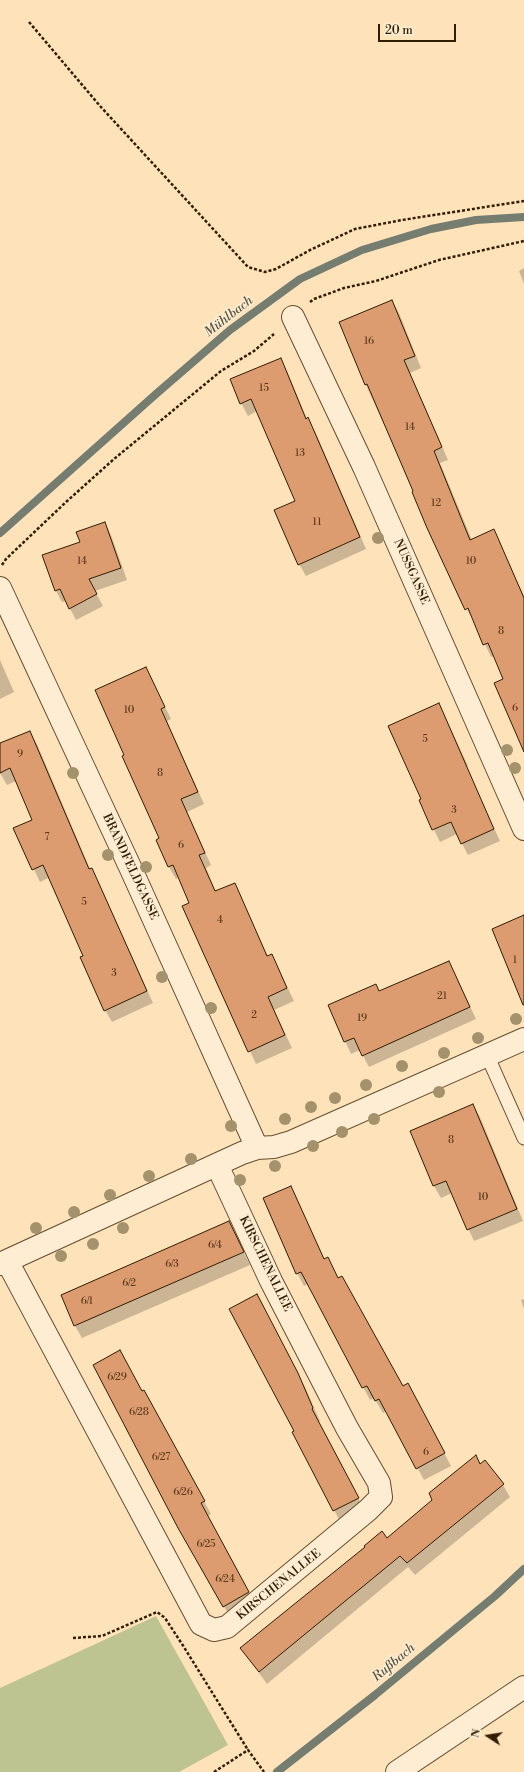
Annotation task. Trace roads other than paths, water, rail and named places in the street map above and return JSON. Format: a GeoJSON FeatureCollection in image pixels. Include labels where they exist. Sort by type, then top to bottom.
{"type":"FeatureCollection","features":[{"type":"Feature","properties":{"kind":"street","name":"NUSSGASSE"},"geometry":{"type":"LineString","coordinates":[[293,317],[364,467],[524,829]]}},
{"type":"Feature","properties":{"kind":"street","name":"BRANDFELDGASSE"},"geometry":{"type":"LineString","coordinates":[[0,588],[128,862],[257,1148]]}},
{"type":"Feature","properties":{"kind":"street","name":"KIRSCHENALLEE"},"geometry":{"type":"LineString","coordinates":[[217,1165],[271,1281],[347,1428],[379,1483],[381,1496],[362,1516],[227,1627],[214,1630],[201,1624],[4,1262],[217,1165],[257,1148],[274,1147],[291,1142],[524,1039]]}},
{"type":"Feature","properties":{"kind":"street"},"geometry":{"type":"LineString","coordinates":[[396,1772],[524,1687]]}},
{"type":"Feature","properties":{"kind":"lane"},"geometry":{"type":"LineString","coordinates":[[487,1055],[524,1138]]}},
{"type":"Feature","properties":{"kind":"waterway","name":"Mühlbach"},"geometry":{"type":"LineString","coordinates":[[0,533],[230,330],[300,279],[362,250],[431,229],[476,220],[524,217]]}},
{"type":"Feature","properties":{"kind":"waterway","name":"Rußbach"},"geometry":{"type":"LineString","coordinates":[[277,1772],[375,1695],[495,1596],[524,1569]]}}]}
